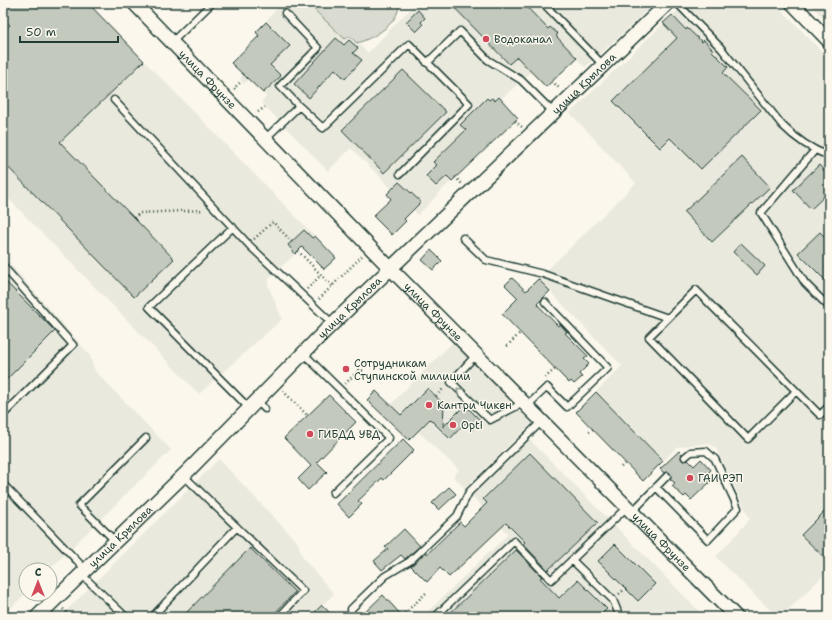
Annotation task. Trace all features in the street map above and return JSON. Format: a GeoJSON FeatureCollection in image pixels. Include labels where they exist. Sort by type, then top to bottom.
{"type":"FeatureCollection","features":[{"type":"Feature","properties":{"kind":"street","name":"улица Фрунзе"},"geometry":{"type":"LineString","coordinates":[[134,3],[390,268],[736,617]]}},
{"type":"Feature","properties":{"kind":"street","name":"улица Крылова"},"geometry":{"type":"LineString","coordinates":[[37,617],[256,406],[275,382],[332,324],[604,66],[668,3]]}},
{"type":"Feature","properties":{"kind":"street"},"geometry":{"type":"LineString","coordinates":[[792,3],[829,41]]}},
{"type":"Feature","properties":{"kind":"lane"},"geometry":{"type":"LineString","coordinates":[[172,42],[212,3]]}},
{"type":"Feature","properties":{"kind":"lane"},"geometry":{"type":"LineString","coordinates":[[543,3],[604,66]]}},
{"type":"Feature","properties":{"kind":"lane"},"geometry":{"type":"LineString","coordinates":[[677,3],[721,48],[792,136],[815,150],[829,156]]}},
{"type":"Feature","properties":{"kind":"lane"},"geometry":{"type":"LineString","coordinates":[[285,13],[318,48],[280,86],[322,128],[409,44],[468,104],[400,174]]}},
{"type":"Feature","properties":{"kind":"lane"},"geometry":{"type":"LineString","coordinates":[[427,63],[460,31],[488,60],[521,80],[554,113]]}},
{"type":"Feature","properties":{"kind":"lane"},"geometry":{"type":"LineString","coordinates":[[114,100],[249,244],[332,324]]}},
{"type":"Feature","properties":{"kind":"lane"},"geometry":{"type":"LineString","coordinates":[[265,139],[299,106]]}},
{"type":"Feature","properties":{"kind":"lane"},"geometry":{"type":"LineString","coordinates":[[815,150],[761,213],[805,282],[829,307]]}},
{"type":"Feature","properties":{"kind":"lane"},"geometry":{"type":"LineString","coordinates":[[233,227],[149,307],[256,406]]}},
{"type":"Feature","properties":{"kind":"lane"},"geometry":{"type":"LineString","coordinates":[[463,238],[486,260],[543,274],[668,318]]}},
{"type":"Feature","properties":{"kind":"lane"},"geometry":{"type":"LineString","coordinates":[[3,266],[73,345],[3,415]]}},
{"type":"Feature","properties":{"kind":"lane"},"geometry":{"type":"LineString","coordinates":[[795,392],[748,439],[649,337],[696,290],[795,392],[820,415],[829,407]]}},
{"type":"Feature","properties":{"kind":"lane"},"geometry":{"type":"LineString","coordinates":[[476,355],[451,382],[490,420],[525,404],[547,386],[567,407],[608,368],[545,302]]}},
{"type":"Feature","properties":{"kind":"lane"},"geometry":{"type":"LineString","coordinates":[[303,353],[389,438],[333,493]]}},
{"type":"Feature","properties":{"kind":"lane"},"geometry":{"type":"LineString","coordinates":[[352,617],[351,609],[385,576],[410,561],[456,516],[469,492],[542,421]]}},
{"type":"Feature","properties":{"kind":"lane"},"geometry":{"type":"LineString","coordinates":[[115,541],[79,505],[146,438]]}},
{"type":"Feature","properties":{"kind":"lane"},"geometry":{"type":"LineString","coordinates":[[656,487],[708,540],[738,508],[715,459],[706,451],[691,452],[685,457]]}},
{"type":"Feature","properties":{"kind":"lane"},"geometry":{"type":"LineString","coordinates":[[183,475],[304,591],[279,617]]}},
{"type":"Feature","properties":{"kind":"lane"},"geometry":{"type":"LineString","coordinates":[[435,617],[514,541],[551,580],[667,476]]}},
{"type":"Feature","properties":{"kind":"lane"},"geometry":{"type":"LineString","coordinates":[[3,484],[126,617]]}},
{"type":"Feature","properties":{"kind":"lane"},"geometry":{"type":"LineString","coordinates":[[152,617],[237,528]]}},
{"type":"Feature","properties":{"kind":"lane"},"geometry":{"type":"LineString","coordinates":[[572,560],[613,600],[620,617]]}},
{"type":"Feature","properties":{"kind":"path"},"geometry":{"type":"LineString","coordinates":[[237,86],[242,81]]}},
{"type":"Feature","properties":{"kind":"path"},"geometry":{"type":"LineString","coordinates":[[134,218],[140,213],[216,209]]}},
{"type":"Feature","properties":{"kind":"path"},"geometry":{"type":"LineString","coordinates":[[249,244],[273,222],[292,242]]}},
{"type":"Feature","properties":{"kind":"path"},"geometry":{"type":"LineString","coordinates":[[313,305],[371,248]]}},
{"type":"Feature","properties":{"kind":"path"},"geometry":{"type":"LineString","coordinates":[[298,251],[332,286]]}},
{"type":"Feature","properties":{"kind":"path"},"geometry":{"type":"LineString","coordinates":[[301,294],[321,275]]}},
{"type":"Feature","properties":{"kind":"path"},"geometry":{"type":"LineString","coordinates":[[507,346],[520,333]]}},
{"type":"Feature","properties":{"kind":"path"},"geometry":{"type":"LineString","coordinates":[[340,389],[359,370],[359,365]]}},
{"type":"Feature","properties":{"kind":"path"},"geometry":{"type":"LineString","coordinates":[[542,381],[555,368]]}},
{"type":"Feature","properties":{"kind":"path"},"geometry":{"type":"LineString","coordinates":[[359,370],[365,371]]}},
{"type":"Feature","properties":{"kind":"path"},"geometry":{"type":"LineString","coordinates":[[275,382],[308,416]]}},
{"type":"Feature","properties":{"kind":"path"},"geometry":{"type":"LineString","coordinates":[[589,432],[593,429]]}},
{"type":"Feature","properties":{"kind":"path"},"geometry":{"type":"LineString","coordinates":[[621,467],[625,462]]}},
{"type":"Feature","properties":{"kind":"path"},"geometry":{"type":"LineString","coordinates":[[402,616],[426,593]]}},
{"type":"Feature","properties":{"kind":"path"},"geometry":{"type":"LineString","coordinates":[[66,612],[71,617]]}},
{"type":"Feature","properties":{"kind":"shaded area"},"geometry":{"type":"Polygon","coordinates":[[[3,3],[88,3],[336,258],[324,269],[303,247],[269,278],[268,285],[282,319],[199,394],[3,193],[3,3]]]}},
{"type":"Feature","properties":{"kind":"shaded area"},"geometry":{"type":"Polygon","coordinates":[[[165,3],[187,3],[180,10],[170,8],[165,3]]]}},
{"type":"Feature","properties":{"kind":"shaded area"},"geometry":{"type":"Polygon","coordinates":[[[282,3],[307,3],[345,39],[351,37],[368,53],[412,8],[408,3],[650,3],[652,6],[585,67],[576,58],[546,87],[531,72],[501,99],[518,118],[452,180],[418,215],[351,148],[328,171],[261,102],[266,97],[263,93],[249,79],[244,84],[240,79],[243,75],[231,63],[259,36],[256,32],[282,3]]]}},
{"type":"Feature","properties":{"kind":"shaded area"},"geometry":{"type":"Polygon","coordinates":[[[307,3],[399,3],[395,17],[385,29],[364,41],[357,43],[351,37],[345,39],[307,3]]]}},
{"type":"Feature","properties":{"kind":"shaded area"},"geometry":{"type":"Polygon","coordinates":[[[685,3],[775,3],[829,59],[829,570],[781,617],[777,617],[716,557],[750,519],[716,448],[708,443],[677,447],[663,461],[596,392],[622,366],[538,279],[636,183],[570,113],[685,3]]]}},
{"type":"Feature","properties":{"kind":"shaded area"},"geometry":{"type":"Polygon","coordinates":[[[809,3],[829,3],[829,23],[809,3]]]}},
{"type":"Feature","properties":{"kind":"shaded area"},"geometry":{"type":"Polygon","coordinates":[[[3,256],[89,354],[95,371],[171,450],[57,562],[18,562],[18,601],[3,616],[3,256]]]}},
{"type":"Feature","properties":{"kind":"shaded area"},"geometry":{"type":"Polygon","coordinates":[[[454,341],[534,421],[465,488],[453,476],[459,470],[390,405],[454,341]]]}},
{"type":"Feature","properties":{"kind":"shaded area"},"geometry":{"type":"Polygon","coordinates":[[[529,439],[705,617],[422,617],[508,534],[471,495],[529,439]]]}},
{"type":"Feature","properties":{"kind":"shaded area"},"geometry":{"type":"Polygon","coordinates":[[[219,459],[298,543],[302,557],[334,594],[322,605],[334,617],[60,617],[219,459]]]}},
{"type":"Feature","properties":{"kind":"building"},"geometry":{"type":"Polygon","coordinates":[[[3,3],[88,3],[144,61],[60,142],[174,259],[134,297],[3,162],[3,32],[10,25],[3,18],[3,3]]]}},
{"type":"Feature","properties":{"kind":"building"},"geometry":{"type":"Polygon","coordinates":[[[450,3],[523,3],[548,29],[550,27],[558,34],[556,36],[577,58],[546,87],[517,57],[509,64],[450,3]]]}},
{"type":"Feature","properties":{"kind":"building"},"geometry":{"type":"Polygon","coordinates":[[[418,10],[425,18],[421,22],[423,25],[416,32],[406,22],[418,10]]]}},
{"type":"Feature","properties":{"kind":"building"},"geometry":{"type":"Polygon","coordinates":[[[672,15],[686,30],[687,28],[702,42],[704,40],[713,50],[712,51],[728,67],[723,73],[761,110],[701,169],[670,138],[660,148],[613,101],[677,38],[663,23],[672,15]]]}},
{"type":"Feature","properties":{"kind":"building"},"geometry":{"type":"Polygon","coordinates":[[[266,22],[290,46],[270,65],[281,76],[263,93],[231,63],[259,36],[256,32],[266,22]]]}},
{"type":"Feature","properties":{"kind":"building"},"geometry":{"type":"Polygon","coordinates":[[[336,38],[344,45],[349,40],[358,48],[353,53],[362,60],[345,79],[335,69],[309,98],[294,84],[336,38]]]}},
{"type":"Feature","properties":{"kind":"building"},"geometry":{"type":"Polygon","coordinates":[[[403,70],[446,112],[384,173],[342,130],[403,70]]]}},
{"type":"Feature","properties":{"kind":"building"},"geometry":{"type":"Polygon","coordinates":[[[499,97],[518,118],[452,181],[447,176],[436,186],[426,176],[437,165],[433,162],[466,130],[460,125],[487,98],[489,100],[492,98],[495,101],[499,97]]]}},
{"type":"Feature","properties":{"kind":"building"},"geometry":{"type":"Polygon","coordinates":[[[742,157],[770,187],[712,242],[684,212],[742,157]]]}},
{"type":"Feature","properties":{"kind":"building"},"geometry":{"type":"Polygon","coordinates":[[[819,165],[829,176],[829,192],[811,209],[793,190],[819,165]]]}},
{"type":"Feature","properties":{"kind":"building"},"geometry":{"type":"Polygon","coordinates":[[[399,182],[421,202],[404,219],[406,221],[392,235],[373,216],[391,199],[387,194],[399,182]]]}},
{"type":"Feature","properties":{"kind":"building"},"geometry":{"type":"Polygon","coordinates":[[[304,230],[312,238],[315,236],[336,258],[324,269],[302,247],[295,254],[288,245],[304,230]]]}},
{"type":"Feature","properties":{"kind":"building"},"geometry":{"type":"Polygon","coordinates":[[[820,232],[829,241],[829,284],[798,253],[820,232]]]}},
{"type":"Feature","properties":{"kind":"building"},"geometry":{"type":"Polygon","coordinates":[[[741,243],[765,266],[757,275],[733,252],[741,243]]]}},
{"type":"Feature","properties":{"kind":"building"},"geometry":{"type":"Polygon","coordinates":[[[431,250],[442,261],[433,270],[422,260],[431,250]]]}},
{"type":"Feature","properties":{"kind":"building"},"geometry":{"type":"Polygon","coordinates":[[[512,278],[526,291],[538,279],[550,291],[537,304],[558,326],[560,324],[567,332],[565,333],[588,356],[584,359],[589,364],[579,374],[582,377],[574,384],[571,381],[569,383],[502,314],[518,298],[505,285],[512,278]]]}},
{"type":"Feature","properties":{"kind":"building"},"geometry":{"type":"Polygon","coordinates":[[[3,279],[55,331],[3,383],[3,279]]]}},
{"type":"Feature","properties":{"kind":"building"},"geometry":{"type":"Polygon","coordinates":[[[428,388],[444,405],[443,427],[465,405],[481,421],[472,430],[465,423],[450,439],[430,419],[409,440],[367,400],[376,391],[401,415],[428,388]]]}},
{"type":"Feature","properties":{"kind":"building"},"geometry":{"type":"Polygon","coordinates":[[[596,392],[663,461],[643,481],[576,412],[596,392]]]}},
{"type":"Feature","properties":{"kind":"building","name":"ГИБДД УВД"},"geometry":{"type":"Polygon","coordinates":[[[329,395],[356,422],[317,462],[327,472],[308,490],[298,479],[311,466],[284,438],[329,395]]]}},
{"type":"Feature","properties":{"kind":"building"},"geometry":{"type":"Polygon","coordinates":[[[403,439],[414,450],[384,480],[382,478],[358,501],[362,504],[349,517],[337,504],[403,439]]]}},
{"type":"Feature","properties":{"kind":"building","name":"ГАИ РЭП"},"geometry":{"type":"Polygon","coordinates":[[[679,451],[682,454],[681,458],[683,461],[688,460],[694,466],[701,459],[711,470],[705,476],[710,482],[691,500],[686,495],[684,497],[672,486],[675,483],[670,479],[670,473],[664,473],[660,469],[679,451]]]}},
{"type":"Feature","properties":{"kind":"building"},"geometry":{"type":"Polygon","coordinates":[[[530,453],[598,523],[548,570],[523,544],[525,542],[506,523],[449,577],[440,568],[427,582],[411,566],[426,552],[427,554],[460,522],[464,526],[487,503],[483,499],[530,453]]]}},
{"type":"Feature","properties":{"kind":"building"},"geometry":{"type":"Polygon","coordinates":[[[449,487],[456,494],[439,510],[432,503],[449,487]]]}},
{"type":"Feature","properties":{"kind":"building"},"geometry":{"type":"Polygon","coordinates":[[[829,507],[829,562],[801,535],[829,507]]]}},
{"type":"Feature","properties":{"kind":"building"},"geometry":{"type":"Polygon","coordinates":[[[404,529],[420,546],[405,559],[401,555],[382,570],[374,561],[388,549],[385,547],[404,529]]]}},
{"type":"Feature","properties":{"kind":"building"},"geometry":{"type":"Polygon","coordinates":[[[615,544],[655,584],[638,601],[598,561],[615,544]]]}},
{"type":"Feature","properties":{"kind":"building"},"geometry":{"type":"Polygon","coordinates":[[[250,548],[295,592],[271,617],[182,617],[250,548]]]}},
{"type":"Feature","properties":{"kind":"building"},"geometry":{"type":"Polygon","coordinates":[[[516,550],[542,577],[540,578],[559,598],[578,580],[607,609],[599,617],[446,617],[516,550]]]}},
{"type":"Feature","properties":{"kind":"building"},"geometry":{"type":"Polygon","coordinates":[[[383,595],[403,617],[360,617],[383,595]]]}},
{"type":"Feature","properties":{"kind":"building"},"geometry":{"type":"Polygon","coordinates":[[[322,605],[334,617],[310,617],[322,605]]]}},
{"type":"Feature","properties":{"kind":"place","name":"Водоканал"},"geometry":{"type":"Point","coordinates":[486,39]}},
{"type":"Feature","properties":{"kind":"place","name":"Сотрудникам Ступинской милиции"},"geometry":{"type":"Point","coordinates":[346,369]}},
{"type":"Feature","properties":{"kind":"place","name":"Кантри Чикен"},"geometry":{"type":"Point","coordinates":[429,405]}},
{"type":"Feature","properties":{"kind":"place","name":"Opti"},"geometry":{"type":"Point","coordinates":[453,425]}},
{"type":"Feature","properties":{"kind":"place","name":"ГИБДД УВД"},"geometry":{"type":"Point","coordinates":[310,434]}},
{"type":"Feature","properties":{"kind":"place","name":"ГАИ РЭП"},"geometry":{"type":"Point","coordinates":[690,478]}}]}
